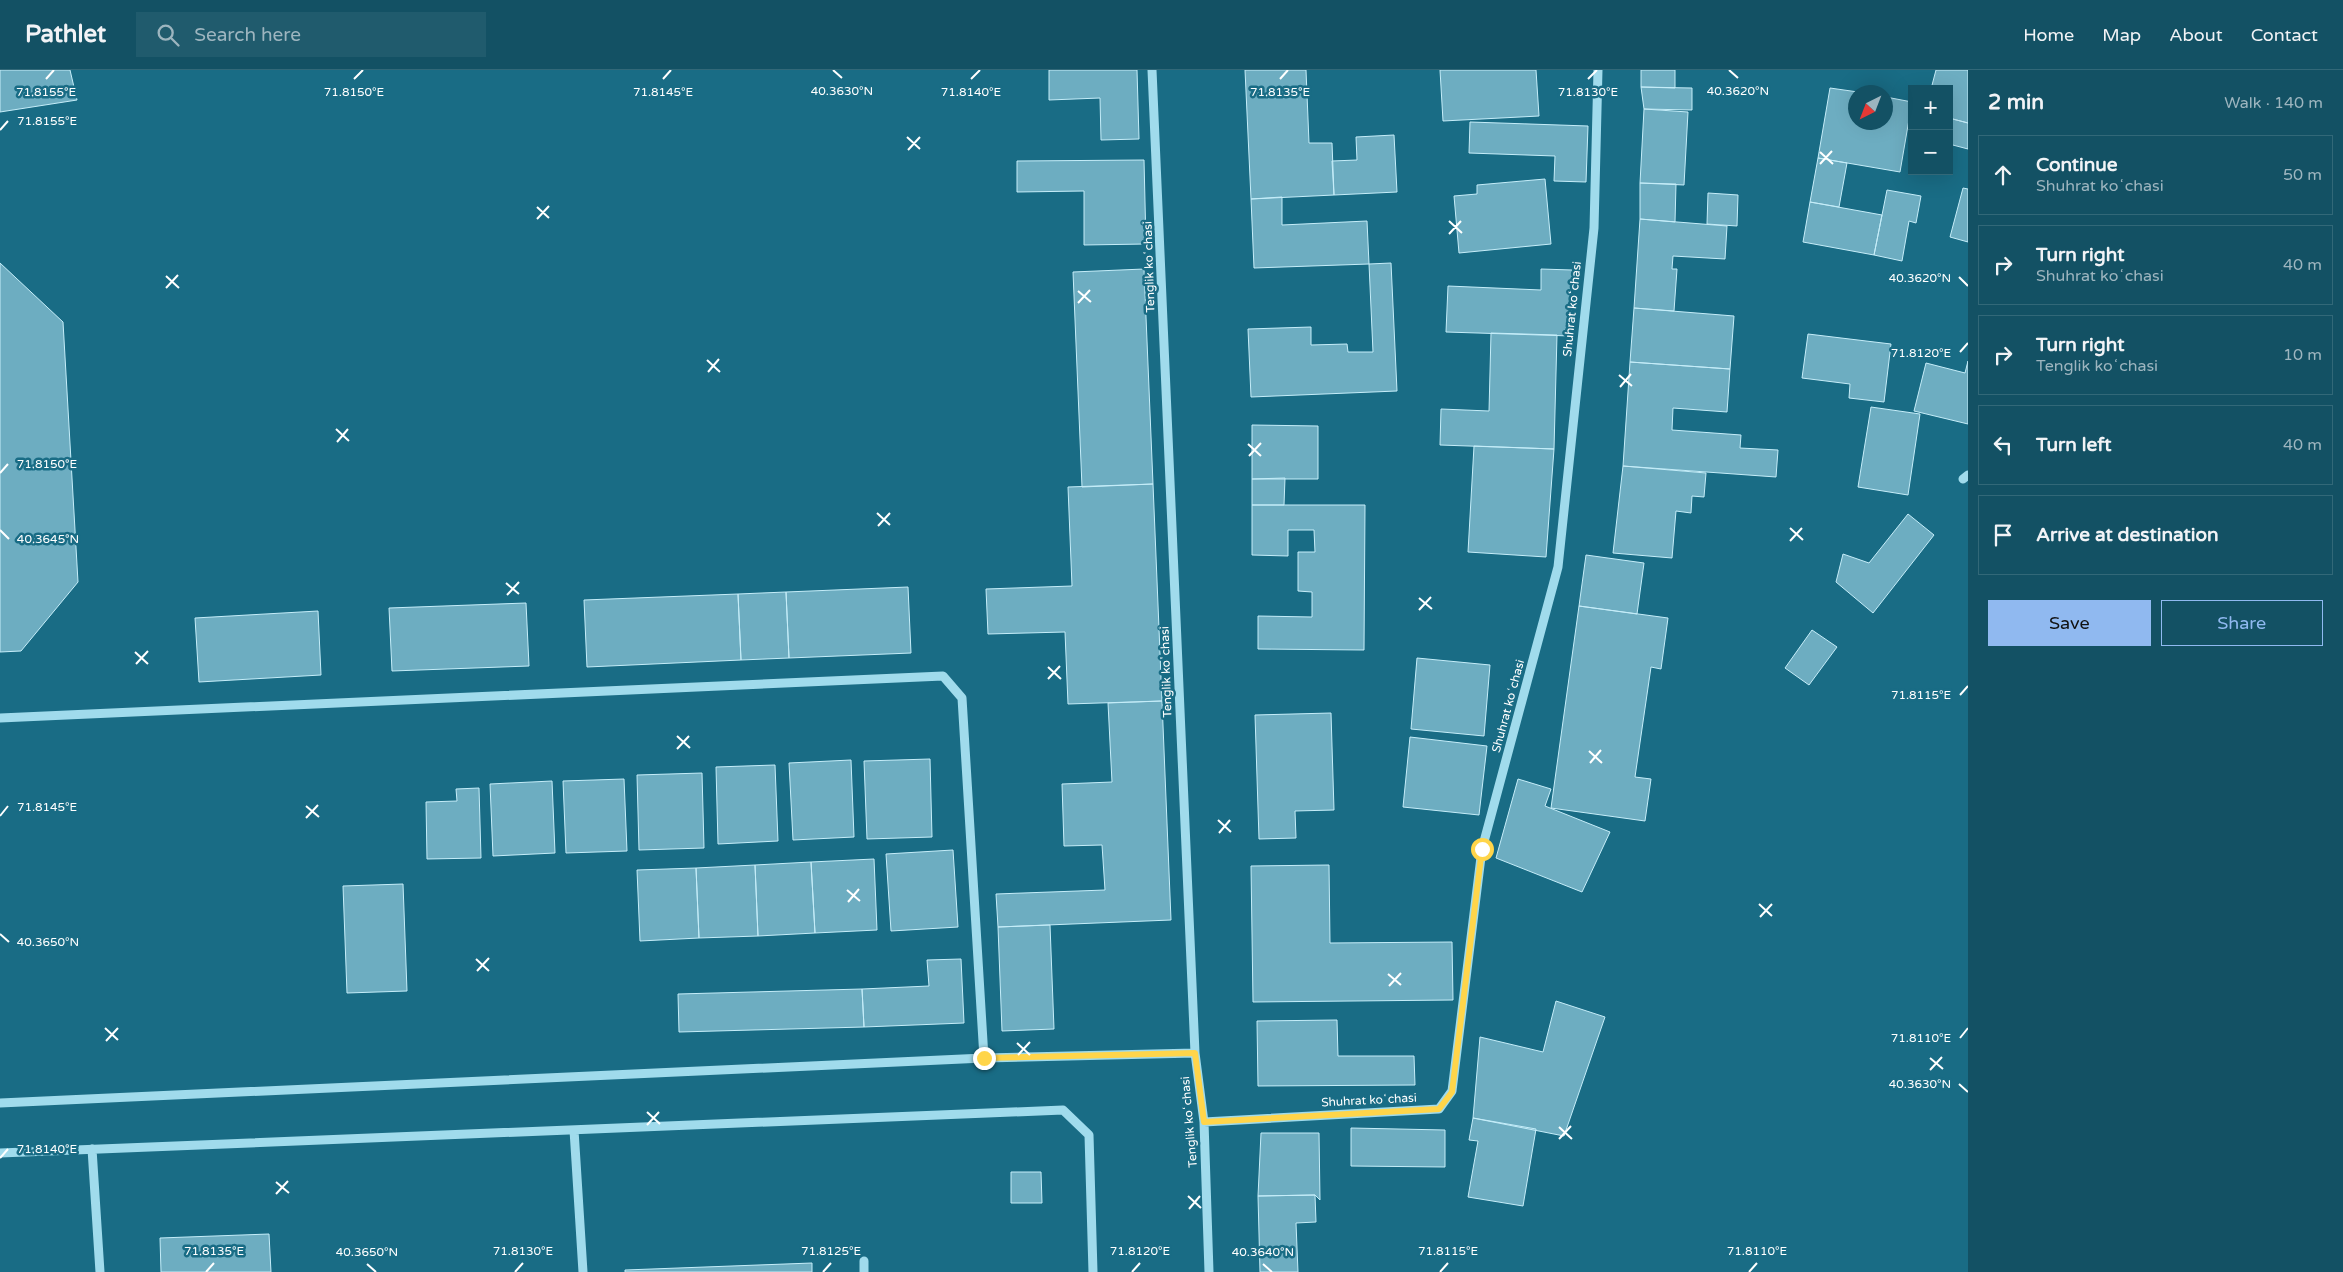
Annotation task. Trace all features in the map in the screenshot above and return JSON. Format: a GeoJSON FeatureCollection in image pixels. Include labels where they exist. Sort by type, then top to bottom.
{"type":"FeatureCollection","features":[{"type":"Feature","properties":{"kind":"street","name":"Tenglik koʻchasi"},"geometry":{"type":"LineString","coordinates":[[1152,70],[1195,1053],[1204,1122],[1209,1272]]}},
{"type":"Feature","properties":{"kind":"street","name":"Shuhrat koʻchasi"},"geometry":{"type":"LineString","coordinates":[[1204,1122],[1439,1109],[1452,1092],[1482,849],[1558,567],[1594,228],[1598,70]]}},
{"type":"Feature","properties":{"kind":"street"},"geometry":{"type":"LineString","coordinates":[[0,718],[943,676],[962,698],[984,1058]]}},
{"type":"Feature","properties":{"kind":"street"},"geometry":{"type":"LineString","coordinates":[[0,1103],[984,1058],[1195,1053]]}},
{"type":"Feature","properties":{"kind":"street"},"geometry":{"type":"LineString","coordinates":[[0,1153],[1063,1110],[1089,1135],[1094,1272]]}},
{"type":"Feature","properties":{"kind":"street"},"geometry":{"type":"LineString","coordinates":[[574,1130],[583,1272]]}},
{"type":"Feature","properties":{"kind":"street"},"geometry":{"type":"LineString","coordinates":[[92,1149],[100,1272]]}},
{"type":"Feature","properties":{"kind":"street"},"geometry":{"type":"LineString","coordinates":[[864,1261],[864,1272]]}},
{"type":"Feature","properties":{"kind":"building"},"geometry":{"type":"Polygon","coordinates":[[[0,70],[70,70],[77,100],[0,112],[0,70]]]}},
{"type":"Feature","properties":{"kind":"building"},"geometry":{"type":"Polygon","coordinates":[[[1049,70],[1137,70],[1139,139],[1101,140],[1100,98],[1049,100],[1049,70]]]}},
{"type":"Feature","properties":{"kind":"building"},"geometry":{"type":"Polygon","coordinates":[[[1245,70],[1306,70],[1309,143],[1332,143],[1334,195],[1251,199],[1245,70]]]}},
{"type":"Feature","properties":{"kind":"building"},"geometry":{"type":"Polygon","coordinates":[[[1440,70],[1536,70],[1539,116],[1443,121],[1440,70]]]}},
{"type":"Feature","properties":{"kind":"building"},"geometry":{"type":"Polygon","coordinates":[[[1641,70],[1675,70],[1675,88],[1641,87],[1641,70]]]}},
{"type":"Feature","properties":{"kind":"building"},"geometry":{"type":"Polygon","coordinates":[[[1936,70],[1968,70],[1968,123],[1953,119],[1953,85],[1932,85],[1936,70]]]}},
{"type":"Feature","properties":{"kind":"building"},"geometry":{"type":"Polygon","coordinates":[[[1641,87],[1692,88],[1692,110],[1644,109],[1641,87]]]}},
{"type":"Feature","properties":{"kind":"building"},"geometry":{"type":"Polygon","coordinates":[[[1830,88],[1848,91],[1848,130],[1893,130],[1893,98],[1908,101],[1908,125],[1900,172],[1818,158],[1830,88]]]}},
{"type":"Feature","properties":{"kind":"building"},"geometry":{"type":"Polygon","coordinates":[[[1644,109],[1688,112],[1684,185],[1640,183],[1644,109]]]}},
{"type":"Feature","properties":{"kind":"building"},"geometry":{"type":"Polygon","coordinates":[[[1953,119],[1968,123],[1968,149],[1953,145],[1953,119]]]}},
{"type":"Feature","properties":{"kind":"building"},"geometry":{"type":"Polygon","coordinates":[[[1470,122],[1588,126],[1586,182],[1554,181],[1555,156],[1469,153],[1470,122]]]}},
{"type":"Feature","properties":{"kind":"building"},"geometry":{"type":"Polygon","coordinates":[[[1394,135],[1397,192],[1334,195],[1332,161],[1357,160],[1356,137],[1394,135]]]}},
{"type":"Feature","properties":{"kind":"building"},"geometry":{"type":"Polygon","coordinates":[[[1818,158],[1847,163],[1839,207],[1810,202],[1818,158]]]}},
{"type":"Feature","properties":{"kind":"building"},"geometry":{"type":"Polygon","coordinates":[[[1144,160],[1146,244],[1084,245],[1084,191],[1017,192],[1017,161],[1144,160]]]}},
{"type":"Feature","properties":{"kind":"building"},"geometry":{"type":"Polygon","coordinates":[[[1545,179],[1551,244],[1459,253],[1454,196],[1477,194],[1477,185],[1545,179]]]}},
{"type":"Feature","properties":{"kind":"building"},"geometry":{"type":"Polygon","coordinates":[[[1640,183],[1676,184],[1675,222],[1640,219],[1640,183]]]}},
{"type":"Feature","properties":{"kind":"building"},"geometry":{"type":"Polygon","coordinates":[[[1963,188],[1968,189],[1968,242],[1950,237],[1963,188]]]}},
{"type":"Feature","properties":{"kind":"building"},"geometry":{"type":"Polygon","coordinates":[[[1887,190],[1921,196],[1916,223],[1909,221],[1902,261],[1874,255],[1887,190]]]}},
{"type":"Feature","properties":{"kind":"building"},"geometry":{"type":"Polygon","coordinates":[[[1708,193],[1738,195],[1737,226],[1707,224],[1708,193]]]}},
{"type":"Feature","properties":{"kind":"building"},"geometry":{"type":"Polygon","coordinates":[[[1282,197],[1282,225],[1367,221],[1369,264],[1254,268],[1251,199],[1282,197]]]}},
{"type":"Feature","properties":{"kind":"building"},"geometry":{"type":"Polygon","coordinates":[[[1810,202],[1882,215],[1874,255],[1803,242],[1810,202]]]}},
{"type":"Feature","properties":{"kind":"building"},"geometry":{"type":"Polygon","coordinates":[[[1640,219],[1727,226],[1725,259],[1673,256],[1672,269],[1677,269],[1674,311],[1634,308],[1640,219]]]}},
{"type":"Feature","properties":{"kind":"building"},"geometry":{"type":"Polygon","coordinates":[[[0,263],[63,322],[78,582],[21,651],[0,652],[0,263]]]}},
{"type":"Feature","properties":{"kind":"building"},"geometry":{"type":"Polygon","coordinates":[[[1391,263],[1397,391],[1251,397],[1248,329],[1311,327],[1311,345],[1347,344],[1348,352],[1373,352],[1369,264],[1391,263]]]}},
{"type":"Feature","properties":{"kind":"building"},"geometry":{"type":"Polygon","coordinates":[[[1144,269],[1153,484],[1082,487],[1073,272],[1144,269]]]}},
{"type":"Feature","properties":{"kind":"building"},"geometry":{"type":"Polygon","coordinates":[[[1541,269],[1572,270],[1571,336],[1446,332],[1448,286],[1541,290],[1541,269]]]}},
{"type":"Feature","properties":{"kind":"building"},"geometry":{"type":"Polygon","coordinates":[[[1634,308],[1734,316],[1730,369],[1630,362],[1634,308]]]}},
{"type":"Feature","properties":{"kind":"building"},"geometry":{"type":"Polygon","coordinates":[[[1491,333],[1557,335],[1554,449],[1440,445],[1441,409],[1489,411],[1491,333]]]}},
{"type":"Feature","properties":{"kind":"building"},"geometry":{"type":"Polygon","coordinates":[[[1808,334],[1891,344],[1884,402],[1849,398],[1850,384],[1802,378],[1808,334]]]}},
{"type":"Feature","properties":{"kind":"building"},"geometry":{"type":"Polygon","coordinates":[[[1968,361],[1968,424],[1914,411],[1926,363],[1965,373],[1968,361]]]}},
{"type":"Feature","properties":{"kind":"building"},"geometry":{"type":"Polygon","coordinates":[[[1630,362],[1730,369],[1727,412],[1673,408],[1672,430],[1741,435],[1740,448],[1778,450],[1776,477],[1623,466],[1630,362]]]}},
{"type":"Feature","properties":{"kind":"building"},"geometry":{"type":"Polygon","coordinates":[[[1871,407],[1920,414],[1908,495],[1858,487],[1871,407]]]}},
{"type":"Feature","properties":{"kind":"building"},"geometry":{"type":"Polygon","coordinates":[[[1252,425],[1318,426],[1318,479],[1252,479],[1252,425]]]}},
{"type":"Feature","properties":{"kind":"building"},"geometry":{"type":"Polygon","coordinates":[[[1474,446],[1554,449],[1546,557],[1468,552],[1474,446]]]}},
{"type":"Feature","properties":{"kind":"building"},"geometry":{"type":"Polygon","coordinates":[[[1623,466],[1706,473],[1704,497],[1692,496],[1691,513],[1676,511],[1672,558],[1613,553],[1623,466]]]}},
{"type":"Feature","properties":{"kind":"building"},"geometry":{"type":"Polygon","coordinates":[[[1285,478],[1284,505],[1252,505],[1252,479],[1285,478]]]}},
{"type":"Feature","properties":{"kind":"building"},"geometry":{"type":"Polygon","coordinates":[[[1153,484],[1162,701],[1068,704],[1065,632],[988,634],[986,589],[1072,586],[1068,487],[1153,484]]]}},
{"type":"Feature","properties":{"kind":"building"},"geometry":{"type":"Polygon","coordinates":[[[1252,505],[1365,505],[1364,650],[1258,649],[1258,616],[1312,617],[1312,592],[1298,591],[1298,552],[1315,552],[1314,530],[1288,530],[1288,556],[1252,555],[1252,505]]]}},
{"type":"Feature","properties":{"kind":"building"},"geometry":{"type":"Polygon","coordinates":[[[1908,514],[1934,535],[1873,613],[1836,582],[1843,554],[1869,563],[1908,514]]]}},
{"type":"Feature","properties":{"kind":"building"},"geometry":{"type":"Polygon","coordinates":[[[1586,555],[1644,563],[1637,614],[1579,606],[1586,555]]]}},
{"type":"Feature","properties":{"kind":"building"},"geometry":{"type":"Polygon","coordinates":[[[908,587],[911,653],[789,658],[786,592],[908,587]]]}},
{"type":"Feature","properties":{"kind":"building"},"geometry":{"type":"Polygon","coordinates":[[[786,592],[789,658],[741,660],[738,594],[786,592]]]}},
{"type":"Feature","properties":{"kind":"building"},"geometry":{"type":"Polygon","coordinates":[[[738,594],[741,660],[587,667],[584,600],[738,594]]]}},
{"type":"Feature","properties":{"kind":"building"},"geometry":{"type":"Polygon","coordinates":[[[526,603],[529,666],[392,671],[389,608],[526,603]]]}},
{"type":"Feature","properties":{"kind":"building"},"geometry":{"type":"Polygon","coordinates":[[[1579,606],[1668,618],[1661,669],[1651,667],[1635,777],[1651,779],[1645,821],[1551,808],[1579,606]]]}},
{"type":"Feature","properties":{"kind":"building"},"geometry":{"type":"Polygon","coordinates":[[[318,611],[321,675],[199,682],[195,618],[318,611]]]}},
{"type":"Feature","properties":{"kind":"building"},"geometry":{"type":"Polygon","coordinates":[[[1812,630],[1837,647],[1809,685],[1785,668],[1812,630]]]}},
{"type":"Feature","properties":{"kind":"building"},"geometry":{"type":"Polygon","coordinates":[[[1417,658],[1490,665],[1484,736],[1411,729],[1417,658]]]}},
{"type":"Feature","properties":{"kind":"building"},"geometry":{"type":"Polygon","coordinates":[[[1162,701],[1171,920],[998,927],[996,894],[1105,890],[1102,845],[1064,846],[1062,784],[1112,782],[1108,703],[1162,701]]]}},
{"type":"Feature","properties":{"kind":"building"},"geometry":{"type":"Polygon","coordinates":[[[1331,713],[1334,810],[1295,811],[1296,838],[1259,839],[1255,715],[1331,713]]]}},
{"type":"Feature","properties":{"kind":"building"},"geometry":{"type":"Polygon","coordinates":[[[1410,737],[1487,746],[1479,815],[1403,807],[1410,737]]]}},
{"type":"Feature","properties":{"kind":"building"},"geometry":{"type":"Polygon","coordinates":[[[930,759],[932,837],[867,839],[864,761],[930,759]]]}},
{"type":"Feature","properties":{"kind":"building"},"geometry":{"type":"Polygon","coordinates":[[[851,760],[854,837],[793,840],[789,763],[851,760]]]}},
{"type":"Feature","properties":{"kind":"building"},"geometry":{"type":"Polygon","coordinates":[[[775,765],[778,841],[718,844],[716,767],[775,765]]]}},
{"type":"Feature","properties":{"kind":"building"},"geometry":{"type":"Polygon","coordinates":[[[702,773],[704,848],[639,850],[637,775],[702,773]]]}},
{"type":"Feature","properties":{"kind":"building"},"geometry":{"type":"Polygon","coordinates":[[[624,779],[627,851],[566,853],[563,781],[624,779]]]}},
{"type":"Feature","properties":{"kind":"building"},"geometry":{"type":"Polygon","coordinates":[[[1518,779],[1551,789],[1545,806],[1610,832],[1582,892],[1496,858],[1518,779]]]}},
{"type":"Feature","properties":{"kind":"building"},"geometry":{"type":"Polygon","coordinates":[[[552,781],[555,853],[493,856],[490,784],[552,781]]]}},
{"type":"Feature","properties":{"kind":"building"},"geometry":{"type":"Polygon","coordinates":[[[479,788],[481,858],[427,859],[426,802],[457,801],[456,789],[479,788]]]}},
{"type":"Feature","properties":{"kind":"building"},"geometry":{"type":"Polygon","coordinates":[[[953,850],[958,927],[891,931],[886,854],[953,850]]]}},
{"type":"Feature","properties":{"kind":"building"},"geometry":{"type":"Polygon","coordinates":[[[874,859],[877,930],[815,933],[811,862],[874,859]]]}},
{"type":"Feature","properties":{"kind":"building"},"geometry":{"type":"Polygon","coordinates":[[[811,862],[815,933],[758,936],[755,865],[811,862]]]}},
{"type":"Feature","properties":{"kind":"building"},"geometry":{"type":"Polygon","coordinates":[[[755,865],[758,936],[699,938],[696,868],[755,865]]]}},
{"type":"Feature","properties":{"kind":"building"},"geometry":{"type":"Polygon","coordinates":[[[1329,865],[1330,943],[1452,942],[1453,1000],[1253,1002],[1251,866],[1329,865]]]}},
{"type":"Feature","properties":{"kind":"building"},"geometry":{"type":"Polygon","coordinates":[[[696,868],[699,938],[640,941],[637,870],[696,868]]]}},
{"type":"Feature","properties":{"kind":"building"},"geometry":{"type":"Polygon","coordinates":[[[403,884],[407,991],[347,993],[343,886],[403,884]]]}},
{"type":"Feature","properties":{"kind":"building"},"geometry":{"type":"Polygon","coordinates":[[[1050,925],[1054,1029],[1002,1031],[998,927],[1050,925]]]}},
{"type":"Feature","properties":{"kind":"building"},"geometry":{"type":"Polygon","coordinates":[[[961,959],[964,1023],[864,1027],[862,989],[929,986],[927,960],[961,959]]]}},
{"type":"Feature","properties":{"kind":"building"},"geometry":{"type":"Polygon","coordinates":[[[862,989],[864,1027],[679,1032],[678,994],[862,989]]]}},
{"type":"Feature","properties":{"kind":"building"},"geometry":{"type":"Polygon","coordinates":[[[1556,1001],[1605,1017],[1564,1136],[1473,1118],[1480,1037],[1543,1052],[1556,1001]]]}},
{"type":"Feature","properties":{"kind":"building"},"geometry":{"type":"Polygon","coordinates":[[[1337,1020],[1338,1056],[1414,1056],[1415,1085],[1258,1086],[1257,1021],[1337,1020]]]}},
{"type":"Feature","properties":{"kind":"building"},"geometry":{"type":"Polygon","coordinates":[[[1473,1118],[1536,1129],[1523,1206],[1468,1197],[1478,1141],[1469,1140],[1473,1118]]]}},
{"type":"Feature","properties":{"kind":"building"},"geometry":{"type":"Polygon","coordinates":[[[1351,1128],[1445,1130],[1445,1167],[1351,1166],[1351,1128]]]}},
{"type":"Feature","properties":{"kind":"building"},"geometry":{"type":"Polygon","coordinates":[[[1261,1133],[1319,1133],[1320,1200],[1315,1195],[1258,1196],[1261,1133]]]}},
{"type":"Feature","properties":{"kind":"building"},"geometry":{"type":"Polygon","coordinates":[[[1011,1172],[1041,1172],[1042,1203],[1011,1203],[1011,1172]]]}},
{"type":"Feature","properties":{"kind":"building"},"geometry":{"type":"Polygon","coordinates":[[[1315,1195],[1316,1222],[1296,1223],[1298,1272],[1260,1272],[1258,1196],[1315,1195]]]}},
{"type":"Feature","properties":{"kind":"building"},"geometry":{"type":"Polygon","coordinates":[[[269,1234],[271,1272],[161,1272],[160,1238],[269,1234]]]}},
{"type":"Feature","properties":{"kind":"building"},"geometry":{"type":"Polygon","coordinates":[[[812,1263],[812,1272],[625,1272],[625,1270],[812,1263]]]}},
{"type":"Feature","properties":{"kind":"route"},"geometry":{"type":"LineString","coordinates":[[984,1058],[1195,1053],[1204,1122],[1439,1109],[1452,1092],[1482,849]]}}]}
